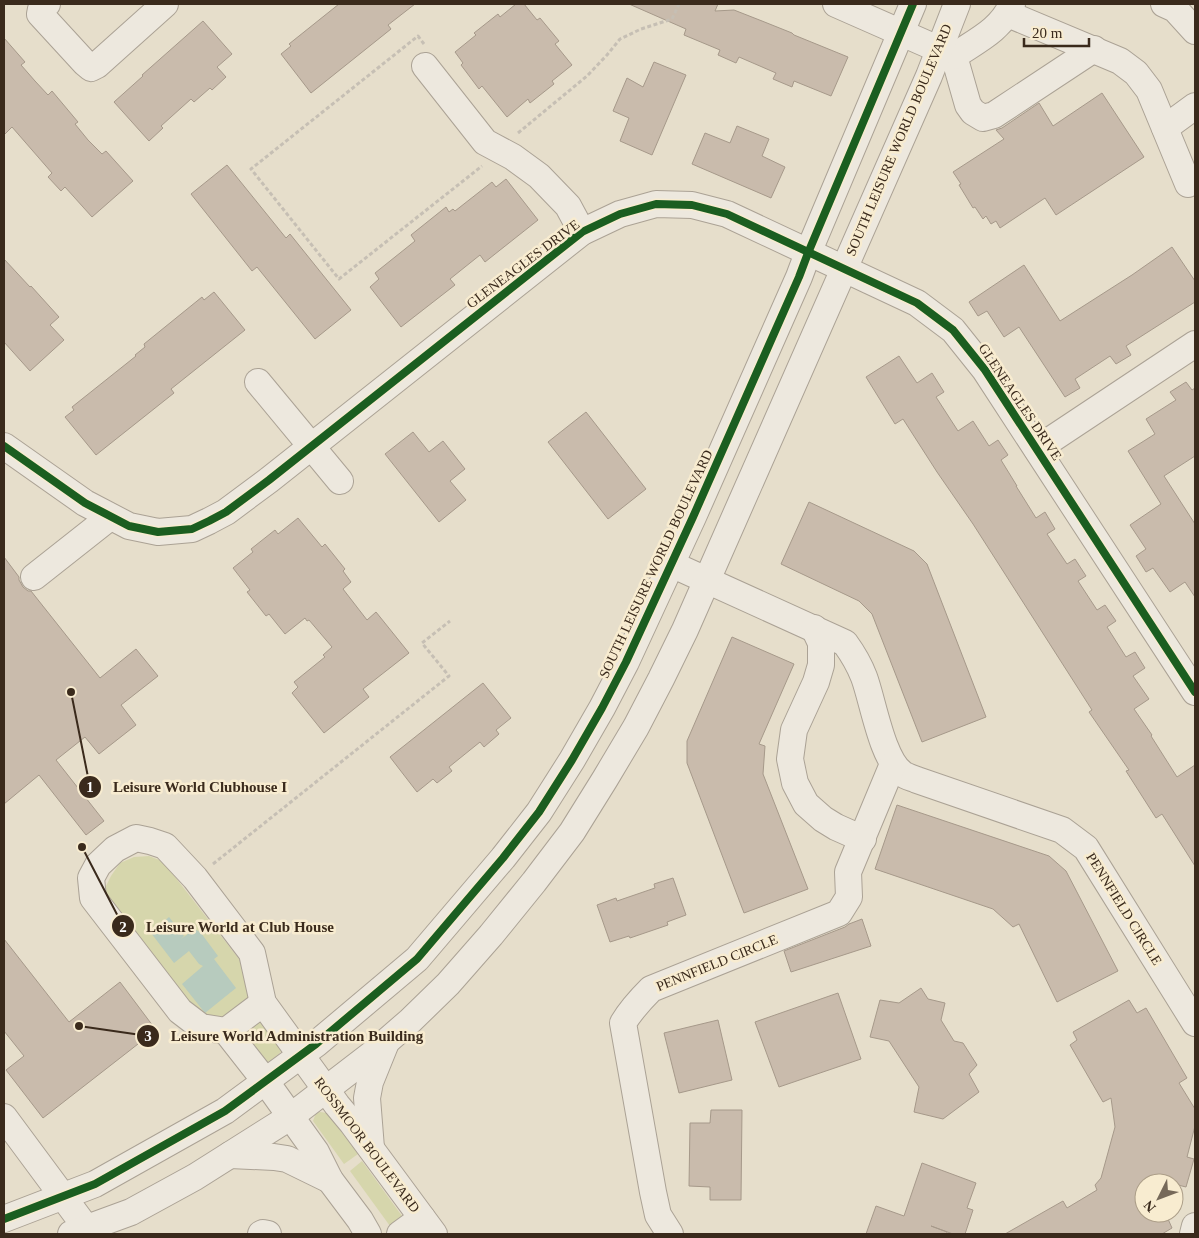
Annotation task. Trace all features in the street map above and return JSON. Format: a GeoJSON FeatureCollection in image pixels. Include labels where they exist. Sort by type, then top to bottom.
{"type":"FeatureCollection","features":[{"type":"Feature","properties":{"kind":"street"},"geometry":{"type":"LineString","coordinates":[[46,4],[41,9],[40,14],[84,63],[91,68],[97,65],[166,4]]}},
{"type":"Feature","properties":{"kind":"street"},"geometry":{"type":"LineString","coordinates":[[836,4],[946,52],[968,105],[973,112],[983,118],[994,115],[1094,49]]}},
{"type":"Feature","properties":{"kind":"street","name":"SOUTH LEISURE WORLD BOULEVARD"},"geometry":{"type":"LineString","coordinates":[[4,1219],[96,1184],[225,1112],[266,1082],[417,959],[503,858],[539,812],[602,708],[626,662],[697,508],[792,293],[913,4]]}},
{"type":"Feature","properties":{"kind":"street","name":"SOUTH LEISURE WORLD BOULEVARD"},"geometry":{"type":"LineString","coordinates":[[79,1232],[131,1212],[195,1177],[290,1116],[386,1042],[454,977],[491,935],[572,832],[636,727],[661,679],[707,580],[929,76],[946,52],[957,4]]}},
{"type":"Feature","properties":{"kind":"street"},"geometry":{"type":"LineString","coordinates":[[1164,4],[1175,8],[1195,31]]}},
{"type":"Feature","properties":{"kind":"street"},"geometry":{"type":"LineString","coordinates":[[946,52],[990,33],[1010,9],[1120,60],[1136,73],[1149,90],[1188,184]]}},
{"type":"Feature","properties":{"kind":"street"},"geometry":{"type":"LineString","coordinates":[[427,59],[485,142],[513,157],[539,176],[568,206],[582,232]]}},
{"type":"Feature","properties":{"kind":"street"},"geometry":{"type":"LineString","coordinates":[[1165,128],[1195,106]]}},
{"type":"Feature","properties":{"kind":"street","name":"GLENEAGLES DRIVE"},"geometry":{"type":"LineString","coordinates":[[4,446],[85,503],[129,526],[158,532],[192,529],[226,512],[269,480],[582,232],[620,214],[656,204],[692,205],[727,214],[917,303],[953,330],[985,370],[1195,692]]}},
{"type":"Feature","properties":{"kind":"street","name":"GLENEAGLES DRIVE"},"geometry":{"type":"LineString","coordinates":[[1037,450],[1195,344]]}},
{"type":"Feature","properties":{"kind":"street"},"geometry":{"type":"LineString","coordinates":[[258,382],[340,481]]}},
{"type":"Feature","properties":{"kind":"street"},"geometry":{"type":"LineString","coordinates":[[34,577],[110,517]]}},
{"type":"Feature","properties":{"kind":"street"},"geometry":{"type":"LineString","coordinates":[[671,564],[845,643],[857,660],[864,677],[886,750],[893,764]]}},
{"type":"Feature","properties":{"kind":"street"},"geometry":{"type":"LineString","coordinates":[[814,628],[821,643],[821,665],[816,682],[794,730],[790,759],[795,783],[806,804],[822,819],[862,839]]}},
{"type":"Feature","properties":{"kind":"street","name":"PENNFIELD CIRCLE"},"geometry":{"type":"LineString","coordinates":[[670,1234],[658,1215],[623,1023],[634,1007],[651,989],[839,913],[849,897],[848,872],[893,764],[902,774],[917,780],[1062,830],[1086,848],[1195,1023]]}},
{"type":"Feature","properties":{"kind":"street"},"geometry":{"type":"LineString","coordinates":[[226,1030],[263,1003],[252,953],[195,878],[165,846],[136,838],[115,849],[98,864],[92,878],[93,898],[180,1011],[201,1026],[226,1030],[316,1152],[330,1180],[360,1220],[368,1234]]}},
{"type":"Feature","properties":{"kind":"street","name":"ROSSMOOR BOULEVARD"},"geometry":{"type":"LineString","coordinates":[[263,1003],[428,1226]]}},
{"type":"Feature","properties":{"kind":"street"},"geometry":{"type":"LineString","coordinates":[[371,1148],[367,1109],[368,1090],[386,1042]]}},
{"type":"Feature","properties":{"kind":"street"},"geometry":{"type":"LineString","coordinates":[[4,1117],[62,1197],[79,1232]]}},
{"type":"Feature","properties":{"kind":"street"},"geometry":{"type":"LineString","coordinates":[[230,1155],[286,1159],[330,1180]]}},
{"type":"Feature","properties":{"kind":"street"},"geometry":{"type":"LineString","coordinates":[[400,1234],[428,1226]]}},
{"type":"Feature","properties":{"kind":"street"},"geometry":{"type":"LineString","coordinates":[[1193,1234],[1195,1226]]}},
{"type":"Feature","properties":{"kind":"street"},"geometry":{"type":"LineString","coordinates":[[261,1234],[268,1234]]}},
{"type":"Feature","properties":{"kind":"path"},"geometry":{"type":"LineString","coordinates":[[518,134],[587,76],[608,55],[620,39],[640,29],[672,19],[679,4]]}},
{"type":"Feature","properties":{"kind":"path"},"geometry":{"type":"LineString","coordinates":[[427,59],[418,36],[251,169],[339,279],[488,162]]}},
{"type":"Feature","properties":{"kind":"path"},"geometry":{"type":"LineString","coordinates":[[195,878],[448,676],[422,644],[450,621]]}},
{"type":"Feature","properties":{"kind":"green space"},"geometry":{"type":"Polygon","coordinates":[[[149,856],[162,861],[246,968],[249,1003],[234,1019],[202,1018],[107,900],[105,888],[120,863],[134,857],[149,856]]]}},
{"type":"Feature","properties":{"kind":"green space"},"geometry":{"type":"Polygon","coordinates":[[[263,1020],[283,1049],[269,1062],[263,1064],[243,1030],[263,1020]]]}},
{"type":"Feature","properties":{"kind":"green space"},"geometry":{"type":"Polygon","coordinates":[[[316,1113],[327,1113],[330,1116],[358,1154],[344,1164],[313,1121],[316,1113]]]}},
{"type":"Feature","properties":{"kind":"green space"},"geometry":{"type":"Polygon","coordinates":[[[362,1161],[404,1219],[393,1228],[350,1171],[362,1161]]]}},
{"type":"Feature","properties":{"kind":"shaded area"},"geometry":{"type":"Polygon","coordinates":[[[169,917],[184,936],[181,939],[195,929],[201,933],[218,956],[214,959],[236,988],[205,1013],[182,984],[203,966],[199,964],[189,951],[174,963],[151,933],[169,917]]]}},
{"type":"Feature","properties":{"kind":"building"},"geometry":{"type":"Polygon","coordinates":[[[339,4],[415,4],[388,25],[391,29],[311,93],[281,54],[291,46],[289,44],[339,4]]]}},
{"type":"Feature","properties":{"kind":"building"},"geometry":{"type":"Polygon","coordinates":[[[516,4],[524,4],[537,20],[540,18],[559,41],[555,44],[572,65],[552,81],[554,84],[530,103],[528,99],[507,117],[482,86],[479,89],[461,65],[463,63],[455,52],[476,35],[474,33],[498,14],[500,17],[516,4]]]}},
{"type":"Feature","properties":{"kind":"building"},"geometry":{"type":"Polygon","coordinates":[[[629,4],[718,4],[715,11],[734,10],[848,57],[831,96],[794,81],[792,87],[773,79],[776,73],[739,57],[736,63],[718,55],[720,50],[684,35],[686,29],[629,4]]]}},
{"type":"Feature","properties":{"kind":"building"},"geometry":{"type":"Polygon","coordinates":[[[203,21],[232,54],[217,67],[226,77],[212,90],[210,88],[194,102],[191,99],[161,126],[163,128],[149,141],[114,102],[203,21]]]}},
{"type":"Feature","properties":{"kind":"building"},"geometry":{"type":"Polygon","coordinates":[[[4,38],[25,62],[21,65],[48,95],[52,91],[78,122],[75,124],[88,140],[102,154],[106,151],[133,181],[92,217],[65,187],[61,191],[48,177],[52,173],[12,127],[4,135],[4,38]]]}},
{"type":"Feature","properties":{"kind":"building"},"geometry":{"type":"Polygon","coordinates":[[[654,62],[686,75],[652,155],[620,141],[629,118],[613,111],[627,78],[643,87],[654,62]]]}},
{"type":"Feature","properties":{"kind":"building"},"geometry":{"type":"Polygon","coordinates":[[[1102,93],[1144,157],[1056,215],[1045,198],[1000,228],[996,221],[991,224],[986,216],[983,219],[975,207],[973,208],[953,172],[1004,139],[996,130],[1039,103],[1053,126],[1102,93]]]}},
{"type":"Feature","properties":{"kind":"building"},"geometry":{"type":"Polygon","coordinates":[[[737,126],[769,139],[762,156],[785,167],[771,198],[692,164],[705,133],[730,143],[737,126]]]}},
{"type":"Feature","properties":{"kind":"building"},"geometry":{"type":"Polygon","coordinates":[[[227,165],[286,238],[290,234],[351,310],[315,339],[257,267],[252,271],[191,194],[227,165]]]}},
{"type":"Feature","properties":{"kind":"building"},"geometry":{"type":"Polygon","coordinates":[[[506,179],[538,220],[485,262],[480,255],[450,279],[455,285],[401,327],[370,287],[379,279],[375,273],[415,241],[411,235],[446,207],[449,212],[453,209],[455,211],[492,182],[496,187],[506,179]]]}},
{"type":"Feature","properties":{"kind":"building"},"geometry":{"type":"Polygon","coordinates":[[[1172,247],[1195,281],[1195,302],[1126,346],[1131,355],[1116,364],[1110,356],[1075,379],[1080,388],[1065,397],[1019,327],[1004,337],[987,311],[978,316],[969,302],[1024,265],[1060,321],[1172,247]]]}},
{"type":"Feature","properties":{"kind":"building"},"geometry":{"type":"Polygon","coordinates":[[[4,259],[59,317],[50,325],[64,340],[30,371],[4,342],[4,259]]]}},
{"type":"Feature","properties":{"kind":"building"},"geometry":{"type":"Polygon","coordinates":[[[214,292],[245,330],[171,389],[174,393],[96,455],[65,417],[74,410],[72,407],[136,356],[145,347],[144,344],[202,297],[204,300],[214,292]]]}},
{"type":"Feature","properties":{"kind":"building"},"geometry":{"type":"Polygon","coordinates":[[[899,356],[917,383],[932,373],[944,392],[936,397],[958,431],[973,421],[989,446],[998,440],[1008,455],[1001,460],[1036,518],[1045,512],[1055,529],[1047,534],[1067,564],[1075,559],[1086,576],[1078,581],[1097,610],[1105,605],[1116,621],[1107,627],[1126,657],[1135,652],[1145,668],[1133,676],[1149,699],[1134,709],[1177,777],[1195,765],[1195,866],[1162,814],[1156,818],[1126,771],[1129,770],[1089,712],[1092,710],[973,524],[903,419],[895,424],[866,377],[899,356]]]}},
{"type":"Feature","properties":{"kind":"building"},"geometry":{"type":"Polygon","coordinates":[[[1186,382],[1192,390],[1195,388],[1195,456],[1164,476],[1195,524],[1195,597],[1185,582],[1170,592],[1153,568],[1146,572],[1136,556],[1146,549],[1130,525],[1161,504],[1128,451],[1155,434],[1146,419],[1176,400],[1170,392],[1186,382]]]}},
{"type":"Feature","properties":{"kind":"building"},"geometry":{"type":"Polygon","coordinates":[[[586,412],[646,489],[608,519],[548,442],[586,412]]]}},
{"type":"Feature","properties":{"kind":"building"},"geometry":{"type":"Polygon","coordinates":[[[413,432],[429,452],[443,441],[465,469],[450,481],[466,500],[439,522],[385,454],[413,432]]]}},
{"type":"Feature","properties":{"kind":"building"},"geometry":{"type":"Polygon","coordinates":[[[809,502],[914,551],[927,564],[986,717],[922,742],[872,614],[859,601],[781,564],[809,502]]]}},
{"type":"Feature","properties":{"kind":"building"},"geometry":{"type":"Polygon","coordinates":[[[298,518],[322,547],[325,544],[345,569],[343,571],[351,582],[343,589],[367,620],[376,612],[409,653],[363,689],[369,697],[324,733],[292,693],[298,687],[294,682],[325,657],[323,655],[332,647],[309,620],[307,621],[305,618],[285,634],[269,614],[266,616],[247,592],[250,590],[233,568],[253,552],[251,549],[275,530],[278,534],[298,518]]]}},
{"type":"Feature","properties":{"kind":"building"},"geometry":{"type":"Polygon","coordinates":[[[4,557],[19,577],[23,587],[31,591],[100,678],[136,649],[158,676],[121,705],[136,725],[99,754],[85,737],[56,760],[104,821],[86,835],[39,775],[4,804],[4,557]]]}},
{"type":"Feature","properties":{"kind":"building"},"geometry":{"type":"Polygon","coordinates":[[[732,637],[794,664],[759,744],[765,746],[763,774],[808,889],[744,913],[687,763],[687,741],[732,637]]]}},
{"type":"Feature","properties":{"kind":"building"},"geometry":{"type":"Polygon","coordinates":[[[483,683],[511,718],[496,730],[499,734],[484,747],[480,742],[449,767],[452,771],[437,783],[433,779],[417,792],[390,757],[483,683]]]}},
{"type":"Feature","properties":{"kind":"building"},"geometry":{"type":"Polygon","coordinates":[[[897,805],[1049,856],[1066,871],[1118,971],[1057,1002],[1019,924],[1013,927],[993,909],[875,869],[897,805]]]}},
{"type":"Feature","properties":{"kind":"building"},"geometry":{"type":"Polygon","coordinates":[[[673,878],[686,915],[667,922],[668,925],[630,938],[629,936],[610,942],[597,905],[616,898],[617,901],[655,888],[654,884],[673,878]]]}},
{"type":"Feature","properties":{"kind":"building"},"geometry":{"type":"Polygon","coordinates":[[[862,919],[871,946],[791,972],[784,951],[862,919]]]}},
{"type":"Feature","properties":{"kind":"building"},"geometry":{"type":"Polygon","coordinates":[[[4,939],[69,1022],[120,982],[156,1030],[43,1118],[6,1070],[24,1056],[4,1031],[4,939]]]}},
{"type":"Feature","properties":{"kind":"building"},"geometry":{"type":"Polygon","coordinates":[[[921,988],[928,999],[945,1003],[941,1020],[954,1041],[963,1043],[977,1065],[969,1074],[979,1092],[943,1119],[914,1112],[919,1087],[889,1041],[870,1037],[880,1000],[899,1003],[921,988]]]}},
{"type":"Feature","properties":{"kind":"building"},"geometry":{"type":"Polygon","coordinates":[[[838,993],[861,1059],[779,1087],[755,1022],[838,993]]]}},
{"type":"Feature","properties":{"kind":"building"},"geometry":{"type":"Polygon","coordinates":[[[1129,1000],[1137,1013],[1146,1008],[1187,1078],[1179,1083],[1195,1109],[1195,1126],[1187,1157],[1194,1159],[1186,1187],[1184,1186],[1184,1173],[1134,1173],[1134,1223],[1170,1223],[1172,1228],[1162,1234],[1005,1234],[1063,1201],[1067,1208],[1097,1190],[1095,1185],[1101,1178],[1115,1127],[1111,1098],[1103,1102],[1070,1045],[1077,1040],[1073,1032],[1129,1000]]]}},
{"type":"Feature","properties":{"kind":"building"},"geometry":{"type":"Polygon","coordinates":[[[718,1020],[732,1080],[679,1093],[664,1033],[718,1020]]]}},
{"type":"Feature","properties":{"kind":"building"},"geometry":{"type":"Polygon","coordinates":[[[711,1110],[742,1110],[741,1200],[710,1200],[710,1187],[689,1186],[690,1123],[710,1123],[711,1110]]]}},
{"type":"Feature","properties":{"kind":"building"},"geometry":{"type":"Polygon","coordinates":[[[922,1163],[976,1183],[967,1208],[973,1210],[965,1234],[953,1234],[931,1226],[947,1232],[947,1234],[866,1234],[876,1206],[904,1216],[922,1163]]]}},
{"type":"Feature","properties":{"kind":"cycle path"},"geometry":{"type":"LineString","coordinates":[[4,1219],[95,1184],[225,1111],[316,1044],[417,959],[503,858],[539,812],[572,760],[626,662],[693,517],[799,277],[913,4]]}},
{"type":"Feature","properties":{"kind":"cycle path"},"geometry":{"type":"LineString","coordinates":[[4,446],[85,503],[129,526],[158,532],[192,529],[226,512],[269,480],[582,232],[620,214],[656,204],[692,205],[727,214],[917,303],[953,330],[985,370],[1195,692]]}},
{"type":"Feature","properties":{"kind":"place","name":"Leisure World Clubhouse I"},"geometry":{"type":"Point","coordinates":[71,692]}},
{"type":"Feature","properties":{"kind":"place","name":"Leisure World at Club House"},"geometry":{"type":"Point","coordinates":[82,847]}},
{"type":"Feature","properties":{"kind":"place","name":"Leisure World Administration Building"},"geometry":{"type":"Point","coordinates":[79,1026]}}]}
